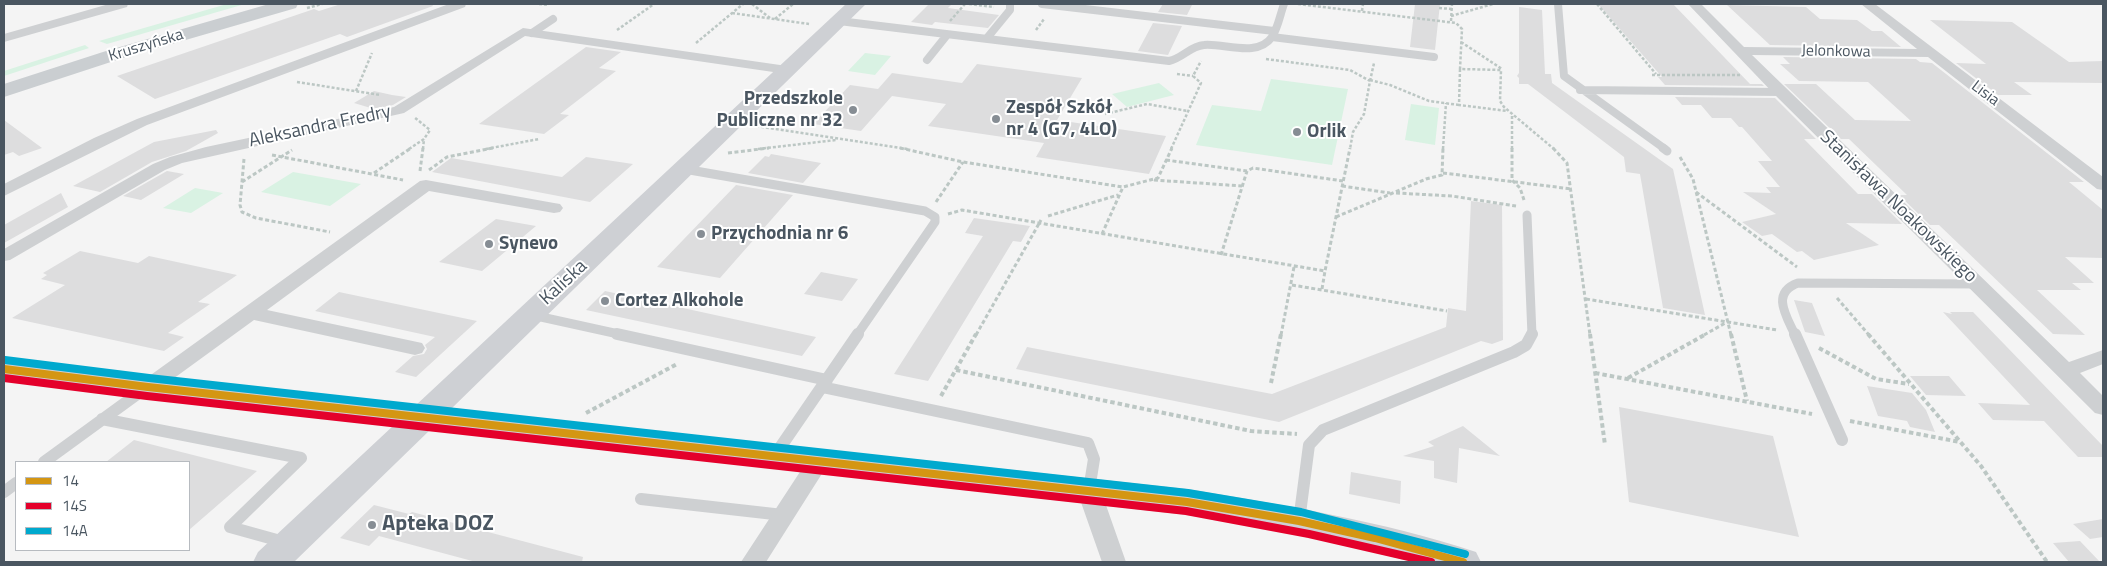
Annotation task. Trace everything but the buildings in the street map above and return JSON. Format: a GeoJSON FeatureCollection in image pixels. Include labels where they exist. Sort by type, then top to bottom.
{"type":"FeatureCollection","features":[{"type":"Feature","properties":{"kind":"main road","name":"Kruszyńska"},"geometry":{"type":"LineString","coordinates":[[4,80],[116,44],[256,4]]}},
{"type":"Feature","properties":{"kind":"main road","name":"Kruszyńska"},"geometry":{"type":"LineString","coordinates":[[4,91],[155,42],[289,4]]}},
{"type":"Feature","properties":{"kind":"street"},"geometry":{"type":"LineString","coordinates":[[4,38],[122,4]]}},
{"type":"Feature","properties":{"kind":"street"},"geometry":{"type":"LineString","coordinates":[[4,191],[149,118],[460,4]]}},
{"type":"Feature","properties":{"kind":"street","name":"Kaliska"},"geometry":{"type":"LineString","coordinates":[[281,553],[857,4]]}},
{"type":"Feature","properties":{"kind":"street","name":"Stanisława Noakowskiego"},"geometry":{"type":"LineString","coordinates":[[1694,4],[1780,92],[2103,408]]}},
{"type":"Feature","properties":{"kind":"street","name":"Lisia"},"geometry":{"type":"LineString","coordinates":[[1867,4],[2103,185]]}},
{"type":"Feature","properties":{"kind":"street","name":"Aleksandra Fredry"},"geometry":{"type":"LineString","coordinates":[[4,256],[159,167],[186,157],[251,150],[328,126],[390,113],[404,107],[519,33],[532,33],[787,70]]}},
{"type":"Feature","properties":{"kind":"street","name":"Jelonkowa"},"geometry":{"type":"LineString","coordinates":[[1740,51],[1931,53]]}},
{"type":"Feature","properties":{"kind":"street"},"geometry":{"type":"LineString","coordinates":[[148,387],[355,237],[423,180],[554,208]]}},
{"type":"Feature","properties":{"kind":"street"},"geometry":{"type":"LineString","coordinates":[[251,313],[415,348]]}},
{"type":"Feature","properties":{"kind":"street"},"geometry":{"type":"LineString","coordinates":[[2065,371],[2103,357]]}},
{"type":"Feature","properties":{"kind":"street"},"geometry":{"type":"LineString","coordinates":[[4,369],[148,387],[425,416],[1187,502],[1299,520],[1463,562]]}},
{"type":"Feature","properties":{"kind":"street"},"geometry":{"type":"LineString","coordinates":[[753,562],[819,461]]}},
{"type":"Feature","properties":{"kind":"street"},"geometry":{"type":"LineString","coordinates":[[1089,491],[1114,562]]}},
{"type":"Feature","properties":{"kind":"lane"},"geometry":{"type":"LineString","coordinates":[[1042,4],[1434,57]]}},
{"type":"Feature","properties":{"kind":"lane"},"geometry":{"type":"LineString","coordinates":[[839,21],[1169,61],[1181,59],[1197,46],[1212,44],[1254,48],[1266,44],[1274,34],[1284,4]]}},
{"type":"Feature","properties":{"kind":"lane"},"geometry":{"type":"LineString","coordinates":[[1558,4],[1563,73],[1567,80],[1667,151]]}},
{"type":"Feature","properties":{"kind":"lane"},"geometry":{"type":"LineString","coordinates":[[987,38],[1010,6]]}},
{"type":"Feature","properties":{"kind":"lane"},"geometry":{"type":"LineString","coordinates":[[532,33],[553,19]]}},
{"type":"Feature","properties":{"kind":"lane"},"geometry":{"type":"LineString","coordinates":[[926,60],[946,35]]}},
{"type":"Feature","properties":{"kind":"lane"},"geometry":{"type":"LineString","coordinates":[[1580,90],[1780,92]]}},
{"type":"Feature","properties":{"kind":"lane"},"geometry":{"type":"LineString","coordinates":[[684,169],[932,215],[935,222],[775,456]]}},
{"type":"Feature","properties":{"kind":"lane"},"geometry":{"type":"LineString","coordinates":[[1299,520],[1309,446],[1317,434],[1526,346],[1532,336],[1527,211]]}},
{"type":"Feature","properties":{"kind":"lane"},"geometry":{"type":"LineString","coordinates":[[1842,440],[1834,418],[1782,305],[1783,293],[1792,285],[1821,282],[1977,284]]}},
{"type":"Feature","properties":{"kind":"lane"},"geometry":{"type":"LineString","coordinates":[[530,315],[689,350],[934,410],[1088,443],[1095,454],[1089,491]]}},
{"type":"Feature","properties":{"kind":"lane"},"geometry":{"type":"LineString","coordinates":[[45,461],[148,387]]}},
{"type":"Feature","properties":{"kind":"lane"},"geometry":{"type":"LineString","coordinates":[[102,419],[301,458],[230,527],[281,553]]}},
{"type":"Feature","properties":{"kind":"lane"},"geometry":{"type":"LineString","coordinates":[[4,492],[15,484]]}},
{"type":"Feature","properties":{"kind":"lane"},"geometry":{"type":"LineString","coordinates":[[640,499],[783,515]]}},
{"type":"Feature","properties":{"kind":"path"},"geometry":{"type":"LineString","coordinates":[[616,31],[654,4]]}},
{"type":"Feature","properties":{"kind":"path"},"geometry":{"type":"LineString","coordinates":[[690,48],[743,4]]}},
{"type":"Feature","properties":{"kind":"path"},"geometry":{"type":"LineString","coordinates":[[752,4],[773,19]]}},
{"type":"Feature","properties":{"kind":"path"},"geometry":{"type":"LineString","coordinates":[[773,19],[792,4]]}},
{"type":"Feature","properties":{"kind":"path"},"geometry":{"type":"LineString","coordinates":[[969,4],[1010,6]]}},
{"type":"Feature","properties":{"kind":"path"},"geometry":{"type":"LineString","coordinates":[[1297,4],[1451,21],[1460,26],[1462,29],[1459,105]]}},
{"type":"Feature","properties":{"kind":"path"},"geometry":{"type":"LineString","coordinates":[[1362,11],[1364,4]]}},
{"type":"Feature","properties":{"kind":"path"},"geometry":{"type":"LineString","coordinates":[[1451,21],[1452,4]]}},
{"type":"Feature","properties":{"kind":"path"},"geometry":{"type":"LineString","coordinates":[[1451,16],[1493,4]]}},
{"type":"Feature","properties":{"kind":"path"},"geometry":{"type":"LineString","coordinates":[[1597,4],[1656,74]]}},
{"type":"Feature","properties":{"kind":"path"},"geometry":{"type":"LineString","coordinates":[[1028,43],[1053,5]]}},
{"type":"Feature","properties":{"kind":"path"},"geometry":{"type":"LineString","coordinates":[[1439,8],[1452,10]]}},
{"type":"Feature","properties":{"kind":"path"},"geometry":{"type":"LineString","coordinates":[[732,13],[814,24]]}},
{"type":"Feature","properties":{"kind":"path"},"geometry":{"type":"LineString","coordinates":[[1461,42],[1502,70]]}},
{"type":"Feature","properties":{"kind":"path"},"geometry":{"type":"LineString","coordinates":[[356,91],[373,49]]}},
{"type":"Feature","properties":{"kind":"path"},"geometry":{"type":"LineString","coordinates":[[754,126],[912,150],[963,162],[1122,187],[1158,178],[1201,83],[1194,76],[1203,57]]}},
{"type":"Feature","properties":{"kind":"path"},"geometry":{"type":"LineString","coordinates":[[1264,59],[1350,70],[1370,81],[1364,114],[1354,132],[1322,289]]}},
{"type":"Feature","properties":{"kind":"path"},"geometry":{"type":"LineString","coordinates":[[1460,69],[1502,70]]}},
{"type":"Feature","properties":{"kind":"path"},"geometry":{"type":"LineString","coordinates":[[1502,70],[1500,101],[1508,112],[1562,156],[1570,170],[1605,445]]}},
{"type":"Feature","properties":{"kind":"path"},"geometry":{"type":"LineString","coordinates":[[1370,80],[1390,85],[1429,101],[1508,112]]}},
{"type":"Feature","properties":{"kind":"path"},"geometry":{"type":"LineString","coordinates":[[294,81],[380,95]]}},
{"type":"Feature","properties":{"kind":"path"},"geometry":{"type":"LineString","coordinates":[[1443,173],[1446,103]]}},
{"type":"Feature","properties":{"kind":"path"},"geometry":{"type":"LineString","coordinates":[[1105,114],[1147,104],[1188,111]]}},
{"type":"Feature","properties":{"kind":"path"},"geometry":{"type":"LineString","coordinates":[[374,174],[424,139],[430,130],[404,107]]}},
{"type":"Feature","properties":{"kind":"path"},"geometry":{"type":"LineString","coordinates":[[1342,186],[1393,193],[1452,196],[1527,211],[1520,188],[1512,180],[1512,115]]}},
{"type":"Feature","properties":{"kind":"path"},"geometry":{"type":"LineString","coordinates":[[242,182],[328,126]]}},
{"type":"Feature","properties":{"kind":"path"},"geometry":{"type":"LineString","coordinates":[[423,180],[424,139]]}},
{"type":"Feature","properties":{"kind":"path"},"geometry":{"type":"LineString","coordinates":[[423,180],[447,156],[539,139]]}},
{"type":"Feature","properties":{"kind":"path"},"geometry":{"type":"LineString","coordinates":[[727,153],[842,139]]}},
{"type":"Feature","properties":{"kind":"path"},"geometry":{"type":"LineString","coordinates":[[244,158],[251,150]]}},
{"type":"Feature","properties":{"kind":"path"},"geometry":{"type":"LineString","coordinates":[[251,150],[244,158],[240,206],[242,212],[247,215],[355,237]]}},
{"type":"Feature","properties":{"kind":"path"},"geometry":{"type":"LineString","coordinates":[[1667,151],[1672,150],[1687,166],[1693,179],[1747,401]]}},
{"type":"Feature","properties":{"kind":"path"},"geometry":{"type":"LineString","coordinates":[[266,154],[374,174],[423,180]]}},
{"type":"Feature","properties":{"kind":"path"},"geometry":{"type":"LineString","coordinates":[[1166,160],[1247,171],[1253,168],[1343,181]]}},
{"type":"Feature","properties":{"kind":"path"},"geometry":{"type":"LineString","coordinates":[[932,215],[963,162]]}},
{"type":"Feature","properties":{"kind":"path"},"geometry":{"type":"LineString","coordinates":[[1221,255],[1247,171]]}},
{"type":"Feature","properties":{"kind":"path"},"geometry":{"type":"LineString","coordinates":[[1336,218],[1443,173],[1572,190]]}},
{"type":"Feature","properties":{"kind":"path"},"geometry":{"type":"LineString","coordinates":[[1151,180],[1242,186]]}},
{"type":"Feature","properties":{"kind":"path"},"geometry":{"type":"LineString","coordinates":[[1102,234],[1122,187]]}},
{"type":"Feature","properties":{"kind":"path"},"geometry":{"type":"LineString","coordinates":[[1696,192],[1821,282],[1987,474],[2047,562]]}},
{"type":"Feature","properties":{"kind":"path"},"geometry":{"type":"LineString","coordinates":[[1048,216],[1118,195]]}},
{"type":"Feature","properties":{"kind":"path"},"geometry":{"type":"LineString","coordinates":[[932,215],[962,210],[1325,271]]}},
{"type":"Feature","properties":{"kind":"path"},"geometry":{"type":"LineString","coordinates":[[934,410],[1040,222]]}},
{"type":"Feature","properties":{"kind":"path"},"geometry":{"type":"LineString","coordinates":[[1271,383],[1292,285],[1294,267]]}},
{"type":"Feature","properties":{"kind":"path"},"geometry":{"type":"LineString","coordinates":[[1292,285],[1447,311]]}},
{"type":"Feature","properties":{"kind":"path"},"geometry":{"type":"LineString","coordinates":[[1586,298],[1796,334],[1876,379],[1910,384]]}},
{"type":"Feature","properties":{"kind":"path"},"geometry":{"type":"LineString","coordinates":[[1627,379],[1727,322]]}},
{"type":"Feature","properties":{"kind":"path"},"geometry":{"type":"LineString","coordinates":[[586,413],[677,364],[689,350]]}},
{"type":"Feature","properties":{"kind":"path"},"geometry":{"type":"LineString","coordinates":[[956,370],[1251,431],[1274,434],[1317,434]]}},
{"type":"Feature","properties":{"kind":"path"},"geometry":{"type":"LineString","coordinates":[[1595,373],[1960,442]]}},
{"type":"Feature","properties":{"kind":"green space"},"geometry":{"type":"Polygon","coordinates":[[[227,4],[245,4],[107,44],[99,41],[227,4]]]}},
{"type":"Feature","properties":{"kind":"green space"},"geometry":{"type":"Polygon","coordinates":[[[85,45],[89,48],[4,76],[4,71],[85,45]]]}},
{"type":"Feature","properties":{"kind":"green space"},"geometry":{"type":"Polygon","coordinates":[[[865,53],[891,56],[875,75],[848,71],[865,53]]]}},
{"type":"Feature","properties":{"kind":"green space","name":"Orlik"},"geometry":{"type":"Polygon","coordinates":[[[1271,79],[1348,89],[1332,165],[1196,145],[1212,105],[1261,111],[1271,79]]]}},
{"type":"Feature","properties":{"kind":"green space"},"geometry":{"type":"Polygon","coordinates":[[[1159,83],[1174,95],[1127,107],[1112,94],[1159,83]]]}},
{"type":"Feature","properties":{"kind":"green space"},"geometry":{"type":"Polygon","coordinates":[[[1411,104],[1439,108],[1435,145],[1405,140],[1411,104]]]}},
{"type":"Feature","properties":{"kind":"green space"},"geometry":{"type":"Polygon","coordinates":[[[293,172],[361,184],[330,206],[261,192],[293,172]]]}},
{"type":"Feature","properties":{"kind":"green space"},"geometry":{"type":"Polygon","coordinates":[[[195,188],[223,193],[191,213],[163,208],[195,188]]]}},
{"type":"Feature","properties":{"kind":"transit line","name":"14A"},"geometry":{"type":"LineString","coordinates":[[5,360],[149,378],[1188,493],[1301,512],[1465,554]]}},
{"type":"Feature","properties":{"kind":"transit line","name":"14"},"geometry":{"type":"LineString","coordinates":[[4,369],[148,387],[1187,502],[1299,521],[1375,538],[1463,562]]}},
{"type":"Feature","properties":{"kind":"transit line","name":"14S"},"geometry":{"type":"LineString","coordinates":[[4,378],[147,396],[1186,511],[1309,534],[1431,562]]}},
{"type":"Feature","properties":{"kind":"place","name":"Przedszkole Publiczne nr 32"},"geometry":{"type":"Point","coordinates":[853,110]}},
{"type":"Feature","properties":{"kind":"place","name":"Zespół Szkół nr 4 (G7, 4LO)"},"geometry":{"type":"Point","coordinates":[996,119]}},
{"type":"Feature","properties":{"kind":"place","name":"Orlik"},"geometry":{"type":"Point","coordinates":[1297,132]}},
{"type":"Feature","properties":{"kind":"place","name":"Przychodnia nr 6"},"geometry":{"type":"Point","coordinates":[701,234]}},
{"type":"Feature","properties":{"kind":"place","name":"Synevo"},"geometry":{"type":"Point","coordinates":[489,244]}},
{"type":"Feature","properties":{"kind":"place","name":"Cortez Alkohole"},"geometry":{"type":"Point","coordinates":[605,301]}},
{"type":"Feature","properties":{"kind":"place","name":"Apteka DOZ"},"geometry":{"type":"Point","coordinates":[372,525]}}]}
